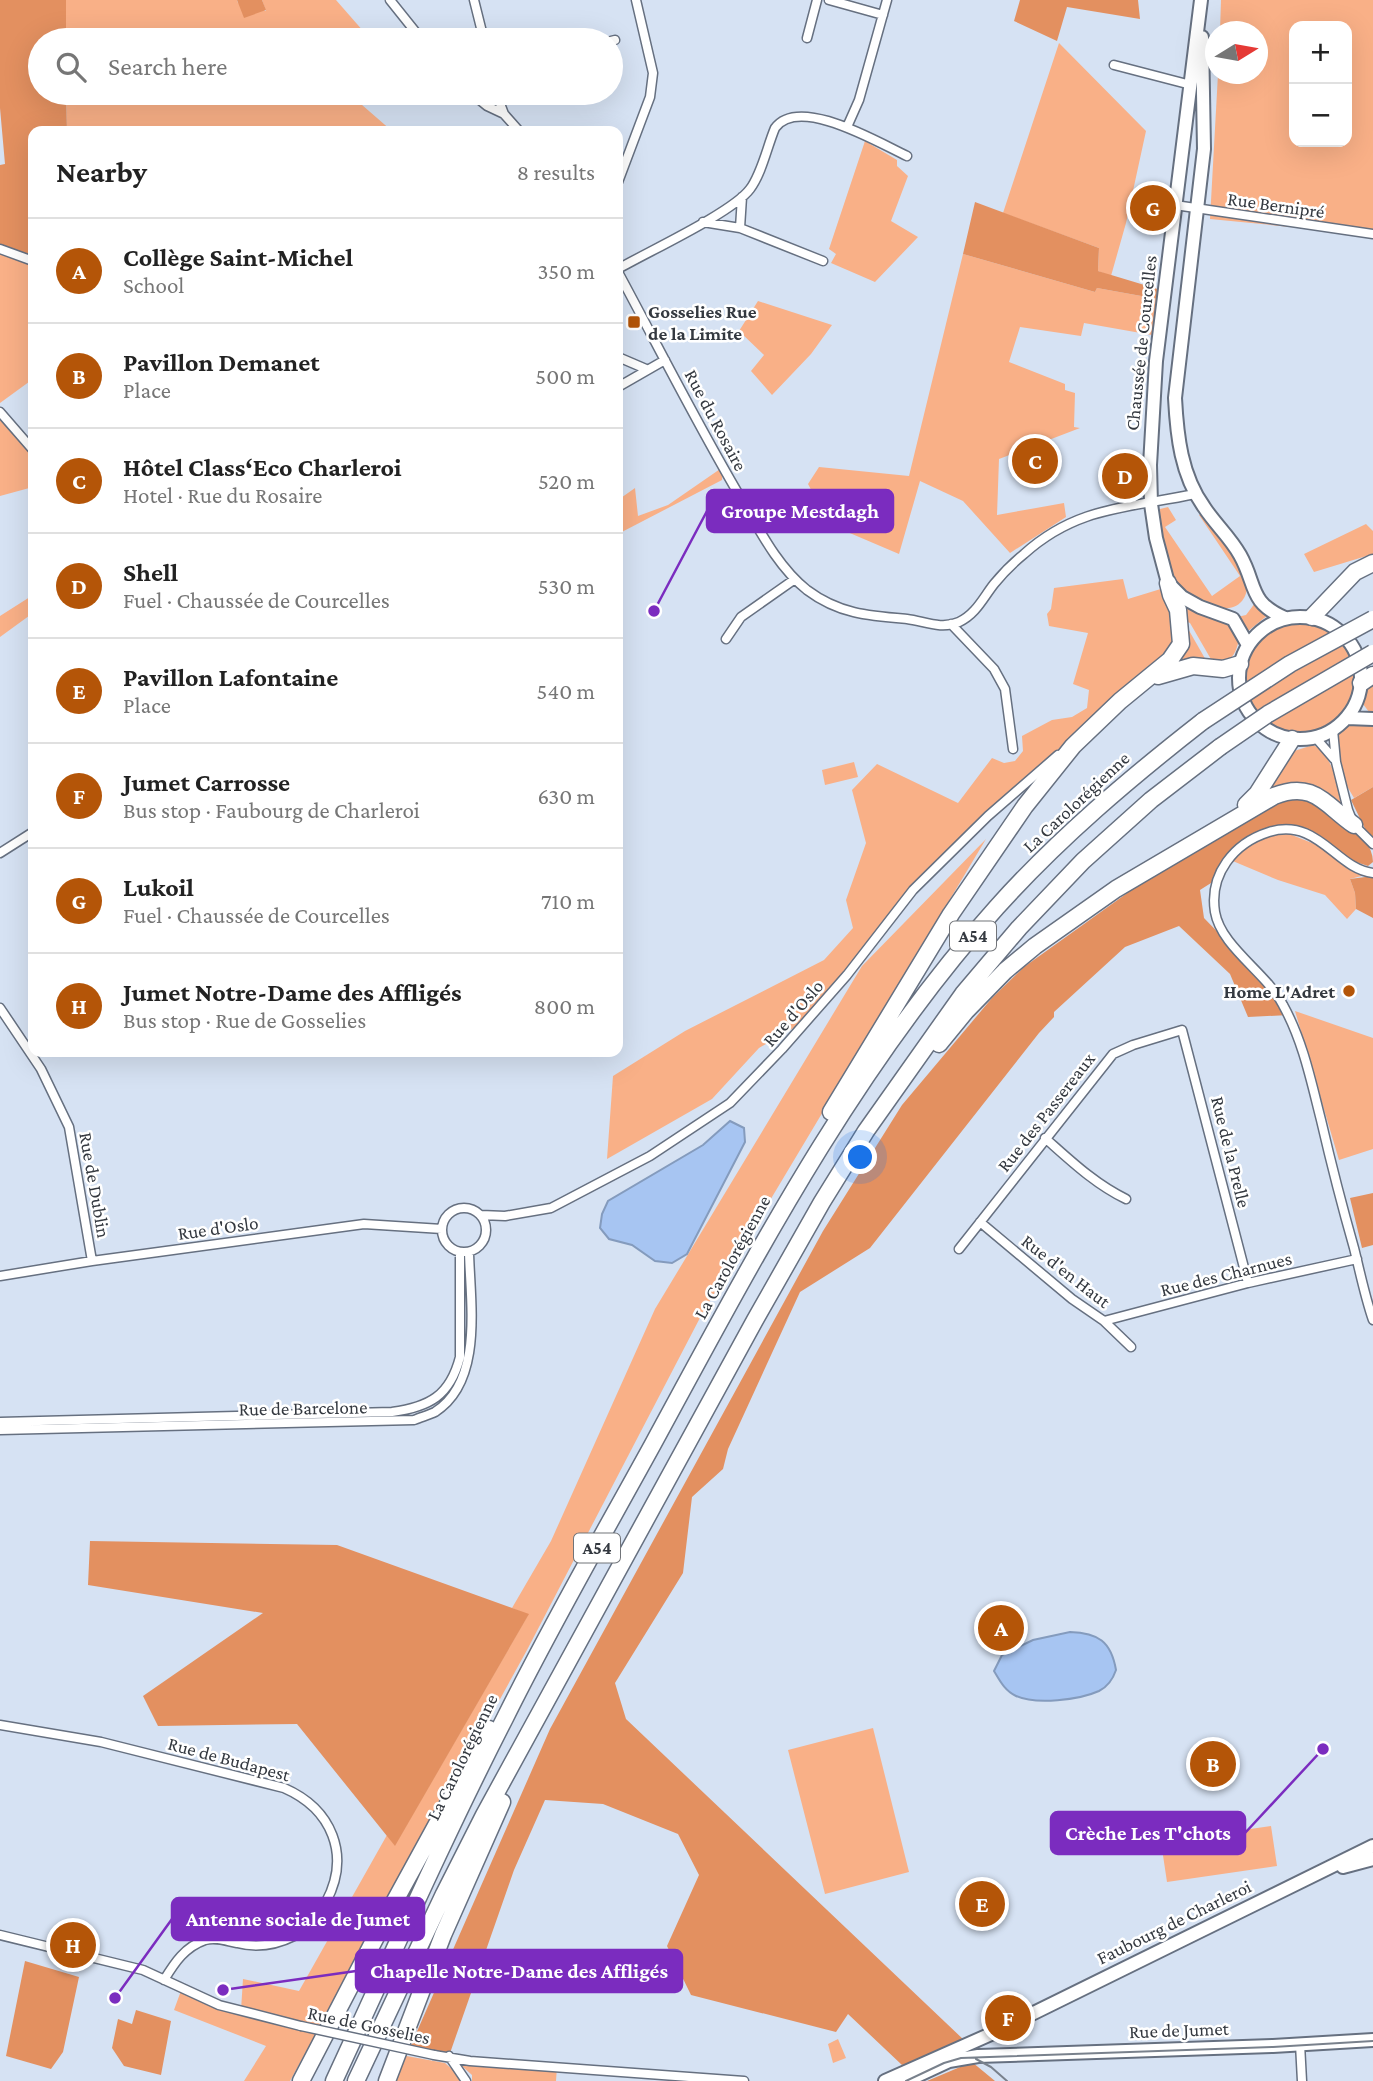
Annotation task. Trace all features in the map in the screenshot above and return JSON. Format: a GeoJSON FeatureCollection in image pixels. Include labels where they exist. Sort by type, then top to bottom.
{"type":"FeatureCollection","features":[{"type":"Feature","properties":{"kind":"highway"},"geometry":{"type":"LineString","coordinates":[[1312,617],[1355,572],[1373,564]]}},
{"type":"Feature","properties":{"kind":"highway"},"geometry":{"type":"LineString","coordinates":[[791,1195],[799,1166],[939,934],[992,853],[1073,746],[1170,660],[1181,644],[1178,610],[1168,583]]}},
{"type":"Feature","properties":{"kind":"highway","name":"La Carolorégienne"},"geometry":{"type":"LineString","coordinates":[[334,2081],[435,1861],[507,1714],[737,1289],[791,1195],[884,1051],[937,980],[997,907],[1063,839],[1130,778],[1203,721],[1290,664],[1373,619]]}},
{"type":"Feature","properties":{"kind":"highway","name":"A54"},"geometry":{"type":"LineString","coordinates":[[356,2081],[444,1894],[514,1760],[748,1332],[822,1202],[866,1131],[914,1062],[963,994],[1019,928],[1083,861],[1151,800],[1220,747],[1278,708],[1373,653]]}},
{"type":"Feature","properties":{"kind":"highway"},"geometry":{"type":"LineString","coordinates":[[1149,679],[1193,666],[1223,668],[1240,664]]}},
{"type":"Feature","properties":{"kind":"highway"},"geometry":{"type":"LineString","coordinates":[[1232,818],[1257,794],[1292,739]]}},
{"type":"Feature","properties":{"kind":"highway"},"geometry":{"type":"LineString","coordinates":[[914,1062],[933,1051],[1005,971],[1035,946],[1116,889],[1232,818],[1273,796],[1298,790],[1321,797],[1354,825]]}},
{"type":"Feature","properties":{"kind":"highway"},"geometry":{"type":"LineString","coordinates":[[301,2081],[325,2031],[487,1730],[507,1714]]}},
{"type":"Feature","properties":{"kind":"highway"},"geometry":{"type":"LineString","coordinates":[[387,2081],[443,1935],[510,1786],[514,1760]]}},
{"type":"Feature","properties":{"kind":"main road","name":"Chaussée de Courcelles"},"geometry":{"type":"LineString","coordinates":[[1168,583],[1156,538],[1151,503],[1150,465],[1156,361],[1175,205],[1197,87],[1202,0]]}},
{"type":"Feature","properties":{"kind":"main road","name":"Chaussée de Courcelles"},"geometry":{"type":"LineString","coordinates":[[1197,87],[1204,149],[1175,398],[1176,434],[1195,494],[1229,536],[1265,608],[1286,618]]}},
{"type":"Feature","properties":{"kind":"main road"},"geometry":{"type":"LineString","coordinates":[[1168,583],[1182,597],[1200,607],[1233,619],[1248,645]]}},
{"type":"Feature","properties":{"kind":"main road"},"geometry":{"type":"LineString","coordinates":[[1347,718],[1373,717],[1358,660],[1343,635],[1312,617],[1286,618],[1269,625],[1248,645],[1240,664],[1239,686],[1250,712],[1262,725],[1275,733],[1292,739],[1315,737],[1333,730],[1347,718],[1364,686]]}},
{"type":"Feature","properties":{"kind":"main road","name":"Faubourg de Charleroi"},"geometry":{"type":"LineString","coordinates":[[989,2047],[1065,2001],[1373,1846]]}},
{"type":"Feature","properties":{"kind":"main road"},"geometry":{"type":"LineString","coordinates":[[1065,2001],[1349,1865],[1373,1859]]}},
{"type":"Feature","properties":{"kind":"main road","name":"Rue de Jumet"},"geometry":{"type":"LineString","coordinates":[[989,2047],[1300,2044],[1373,2040]]}},
{"type":"Feature","properties":{"kind":"main road"},"geometry":{"type":"LineString","coordinates":[[912,2077],[989,2047]]}},
{"type":"Feature","properties":{"kind":"main road"},"geometry":{"type":"LineString","coordinates":[[885,2081],[912,2077],[989,2047]]}},
{"type":"Feature","properties":{"kind":"street"},"geometry":{"type":"LineString","coordinates":[[390,0],[412,28]]}},
{"type":"Feature","properties":{"kind":"street"},"geometry":{"type":"LineString","coordinates":[[474,0],[481,28]]}},
{"type":"Feature","properties":{"kind":"street"},"geometry":{"type":"LineString","coordinates":[[623,169],[653,83],[636,0]]}},
{"type":"Feature","properties":{"kind":"street"},"geometry":{"type":"LineString","coordinates":[[807,38],[817,0]]}},
{"type":"Feature","properties":{"kind":"street"},"geometry":{"type":"LineString","coordinates":[[829,0],[883,15]]}},
{"type":"Feature","properties":{"kind":"street"},"geometry":{"type":"LineString","coordinates":[[847,127],[859,100],[887,0]]}},
{"type":"Feature","properties":{"kind":"street"},"geometry":{"type":"LineString","coordinates":[[1114,65],[1197,87]]}},
{"type":"Feature","properties":{"kind":"street"},"geometry":{"type":"LineString","coordinates":[[486,105],[503,114],[514,126]]}},
{"type":"Feature","properties":{"kind":"street"},"geometry":{"type":"LineString","coordinates":[[500,105],[503,114]]}},
{"type":"Feature","properties":{"kind":"street"},"geometry":{"type":"LineString","coordinates":[[623,267],[742,197],[751,188],[779,123],[796,116],[847,127],[907,156]]}},
{"type":"Feature","properties":{"kind":"street"},"geometry":{"type":"LineString","coordinates":[[740,228],[742,197]]}},
{"type":"Feature","properties":{"kind":"street","name":"Rue Bernipré"},"geometry":{"type":"LineString","coordinates":[[1175,205],[1373,234]]}},
{"type":"Feature","properties":{"kind":"street"},"geometry":{"type":"LineString","coordinates":[[703,222],[740,228],[823,261]]}},
{"type":"Feature","properties":{"kind":"street"},"geometry":{"type":"LineString","coordinates":[[0,249],[28,259]]}},
{"type":"Feature","properties":{"kind":"street","name":"Rue du Rosaire"},"geometry":{"type":"LineString","coordinates":[[623,280],[728,477],[766,540],[795,579],[823,599],[864,616],[951,624]]}},
{"type":"Feature","properties":{"kind":"street"},"geometry":{"type":"LineString","coordinates":[[623,359],[646,369]]}},
{"type":"Feature","properties":{"kind":"street"},"geometry":{"type":"LineString","coordinates":[[623,384],[665,360]]}},
{"type":"Feature","properties":{"kind":"street"},"geometry":{"type":"LineString","coordinates":[[0,412],[28,444]]}},
{"type":"Feature","properties":{"kind":"street"},"geometry":{"type":"LineString","coordinates":[[1013,749],[1005,689],[994,669],[951,624],[969,616],[979,607],[1005,571],[1037,542],[1060,526],[1081,517],[1113,509],[1195,494]]}},
{"type":"Feature","properties":{"kind":"street"},"geometry":{"type":"LineString","coordinates":[[726,639],[741,617],[795,579]]}},
{"type":"Feature","properties":{"kind":"street"},"geometry":{"type":"LineString","coordinates":[[1333,730],[1336,762],[1354,825],[1373,844]]}},
{"type":"Feature","properties":{"kind":"street"},"geometry":{"type":"LineString","coordinates":[[1315,737],[1336,762]]}},
{"type":"Feature","properties":{"kind":"street","name":"Rue d'Oslo"},"geometry":{"type":"LineString","coordinates":[[481,1215],[505,1216],[551,1208],[650,1156],[730,1103],[847,975],[914,890],[988,816],[1054,758],[1073,746]]}},
{"type":"Feature","properties":{"kind":"street"},"geometry":{"type":"LineString","coordinates":[[1373,873],[1361,872],[1322,841],[1299,831],[1272,831],[1235,850],[1220,870],[1214,894],[1215,914],[1222,931],[1282,1001],[1304,1052],[1373,1320]]}},
{"type":"Feature","properties":{"kind":"street"},"geometry":{"type":"LineString","coordinates":[[0,853],[28,835]]}},
{"type":"Feature","properties":{"kind":"street","name":"Rue de Dublin"},"geometry":{"type":"LineString","coordinates":[[0,1007],[28,1049]]}},
{"type":"Feature","properties":{"kind":"street","name":"Rue des Passereaux"},"geometry":{"type":"LineString","coordinates":[[959,1249],[1113,1054],[1182,1030]]}},
{"type":"Feature","properties":{"kind":"street","name":"Rue de la Prelle"},"geometry":{"type":"LineString","coordinates":[[1182,1030],[1248,1283]]}},
{"type":"Feature","properties":{"kind":"street","name":"Rue de Dublin"},"geometry":{"type":"LineString","coordinates":[[33,1057],[69,1127],[92,1261]]}},
{"type":"Feature","properties":{"kind":"street"},"geometry":{"type":"LineString","coordinates":[[1045,1139],[1096,1182],[1126,1199]]}},
{"type":"Feature","properties":{"kind":"street"},"geometry":{"type":"LineString","coordinates":[[468,1208],[481,1215],[485,1222],[486,1237],[476,1250],[464,1252],[447,1244],[442,1229],[443,1222],[453,1210],[468,1208]]}},
{"type":"Feature","properties":{"kind":"street","name":"Rue d'en Haut"},"geometry":{"type":"LineString","coordinates":[[980,1222],[1072,1299],[1104,1321],[1131,1347]]}},
{"type":"Feature","properties":{"kind":"street","name":"Rue d'Oslo"},"geometry":{"type":"LineString","coordinates":[[0,1276],[364,1224],[442,1229]]}},
{"type":"Feature","properties":{"kind":"street","name":"Rue de Barcelone"},"geometry":{"type":"LineString","coordinates":[[0,1422],[392,1412],[429,1403],[445,1389],[456,1374],[460,1357],[464,1252]]}},
{"type":"Feature","properties":{"kind":"street","name":"Rue de Barcelone"},"geometry":{"type":"LineString","coordinates":[[0,1430],[414,1420],[435,1411],[453,1396],[470,1360],[464,1252]]}},
{"type":"Feature","properties":{"kind":"street","name":"Rue des Charnues"},"geometry":{"type":"LineString","coordinates":[[1104,1321],[1248,1283],[1356,1259]]}},
{"type":"Feature","properties":{"kind":"street","name":"Rue de Budapest"},"geometry":{"type":"LineString","coordinates":[[0,1725],[101,1742],[284,1788],[302,1796],[329,1826],[337,1847],[337,1869],[332,1890],[322,1910],[309,1926],[294,1936],[269,1945],[239,1944],[216,1938],[204,1941],[179,1955],[164,1980]]}},
{"type":"Feature","properties":{"kind":"street","name":"Rue de Gosselies"},"geometry":{"type":"LineString","coordinates":[[0,1935],[143,1970],[219,2005],[434,2055],[470,2061],[744,2081]]}},
{"type":"Feature","properties":{"kind":"street"},"geometry":{"type":"LineString","coordinates":[[1300,2044],[1302,2081]]}},
{"type":"Feature","properties":{"kind":"street"},"geometry":{"type":"LineString","coordinates":[[449,2056],[466,2081]]}},
{"type":"Feature","properties":{"kind":"shaded area"},"geometry":{"type":"Polygon","coordinates":[[[0,0],[66,0],[66,28],[28,28],[28,105],[66,105],[67,126],[28,126],[28,259],[0,249],[0,165],[5,164],[0,108],[0,0]]]}},
{"type":"Feature","properties":{"kind":"shaded area"},"geometry":{"type":"Polygon","coordinates":[[[66,0],[237,0],[238,3],[266,11],[262,0],[336,0],[360,28],[66,28],[66,0]]]}},
{"type":"Feature","properties":{"kind":"shaded area"},"geometry":{"type":"Polygon","coordinates":[[[237,0],[262,0],[266,10],[244,18],[237,0]]]}},
{"type":"Feature","properties":{"kind":"shaded area"},"geometry":{"type":"Polygon","coordinates":[[[1020,0],[1138,0],[1140,19],[1067,7],[1057,41],[1014,21],[1020,0]]]}},
{"type":"Feature","properties":{"kind":"shaded area"},"geometry":{"type":"Polygon","coordinates":[[[1221,0],[1373,0],[1373,235],[1210,219],[1217,84],[1268,84],[1268,21],[1220,21],[1221,0]]]}},
{"type":"Feature","properties":{"kind":"shaded area"},"geometry":{"type":"Polygon","coordinates":[[[1059,43],[1146,131],[1126,223],[1111,276],[1098,271],[1099,248],[1003,213],[1059,43]]]}},
{"type":"Feature","properties":{"kind":"shaded area"},"geometry":{"type":"Polygon","coordinates":[[[66,105],[362,105],[386,126],[67,126],[66,105]]]}},
{"type":"Feature","properties":{"kind":"shaded area"},"geometry":{"type":"Polygon","coordinates":[[[865,141],[897,160],[897,166],[908,176],[891,221],[918,237],[875,282],[831,263],[836,254],[829,249],[865,141]]]}},
{"type":"Feature","properties":{"kind":"shaded area"},"geometry":{"type":"Polygon","coordinates":[[[975,202],[1099,248],[1098,271],[1161,290],[1158,299],[1097,288],[1095,292],[963,254],[975,202]]]}},
{"type":"Feature","properties":{"kind":"shaded area"},"geometry":{"type":"Polygon","coordinates":[[[0,249],[28,259],[28,383],[0,403],[0,249]]]}},
{"type":"Feature","properties":{"kind":"shaded area"},"geometry":{"type":"Polygon","coordinates":[[[963,254],[1095,292],[1097,288],[1158,299],[1152,335],[1084,323],[1081,336],[1020,327],[1009,362],[1065,384],[1065,390],[1075,393],[1074,427],[1080,428],[999,459],[997,515],[1064,503],[1066,517],[1010,553],[963,501],[920,481],[899,554],[845,531],[857,511],[848,505],[831,527],[808,484],[819,467],[909,476],[963,254]]]}},
{"type":"Feature","properties":{"kind":"shaded area"},"geometry":{"type":"Polygon","coordinates":[[[758,301],[832,325],[811,354],[772,395],[751,371],[764,355],[739,331],[758,301]]]}},
{"type":"Feature","properties":{"kind":"shaded area"},"geometry":{"type":"Polygon","coordinates":[[[0,410],[28,443],[28,488],[0,496],[0,410]]]}},
{"type":"Feature","properties":{"kind":"shaded area"},"geometry":{"type":"Polygon","coordinates":[[[723,467],[722,480],[623,531],[623,496],[635,488],[638,516],[668,505],[723,467]]]}},
{"type":"Feature","properties":{"kind":"shaded area"},"geometry":{"type":"Polygon","coordinates":[[[1168,507],[1176,520],[1165,527],[1212,596],[1240,576],[1199,515],[1201,514],[1222,539],[1235,556],[1244,575],[1247,586],[1242,601],[1235,606],[1216,608],[1196,600],[1179,587],[1166,556],[1158,512],[1168,507]]]}},
{"type":"Feature","properties":{"kind":"shaded area"},"geometry":{"type":"Polygon","coordinates":[[[1366,524],[1373,531],[1373,554],[1314,572],[1304,554],[1366,524]]]}},
{"type":"Feature","properties":{"kind":"shaded area"},"geometry":{"type":"Polygon","coordinates":[[[1123,579],[1128,599],[1164,588],[1174,628],[1170,652],[1015,787],[902,904],[797,1026],[759,1048],[712,1099],[607,1159],[613,1076],[685,1031],[824,960],[853,928],[846,900],[866,843],[852,790],[877,764],[958,803],[992,758],[1004,763],[1015,761],[1023,751],[1022,736],[1052,720],[1072,717],[1087,708],[1089,690],[1073,684],[1088,633],[1049,626],[1047,614],[1051,609],[1054,588],[1123,579]]]}},
{"type":"Feature","properties":{"kind":"shaded area"},"geometry":{"type":"Polygon","coordinates":[[[28,598],[28,617],[0,637],[0,616],[28,598]]]}},
{"type":"Feature","properties":{"kind":"shaded area"},"geometry":{"type":"Polygon","coordinates":[[[1182,602],[1227,621],[1239,639],[1231,658],[1212,661],[1190,623],[1185,621],[1182,602]]]}},
{"type":"Feature","properties":{"kind":"shaded area"},"geometry":{"type":"Polygon","coordinates":[[[1255,603],[1259,610],[1268,615],[1247,632],[1237,617],[1246,615],[1255,603]]]}},
{"type":"Feature","properties":{"kind":"shaded area"},"geometry":{"type":"Polygon","coordinates":[[[1312,617],[1340,634],[1354,651],[1358,661],[1361,683],[1347,718],[1373,716],[1373,787],[1354,798],[1341,776],[1334,744],[1341,723],[1318,735],[1295,737],[1274,732],[1257,720],[1245,703],[1239,682],[1242,660],[1260,632],[1285,618],[1312,617]]]}},
{"type":"Feature","properties":{"kind":"shaded area"},"geometry":{"type":"Polygon","coordinates":[[[1187,627],[1207,662],[1176,665],[1187,627]]]}},
{"type":"Feature","properties":{"kind":"shaded area"},"geometry":{"type":"Polygon","coordinates":[[[1373,678],[1373,713],[1363,704],[1365,687],[1373,678]]]}},
{"type":"Feature","properties":{"kind":"shaded area"},"geometry":{"type":"Polygon","coordinates":[[[1313,745],[1331,765],[1343,812],[1266,794],[1288,753],[1313,745]]]}},
{"type":"Feature","properties":{"kind":"shaded area"},"geometry":{"type":"Polygon","coordinates":[[[854,762],[858,777],[825,785],[822,770],[854,762]]]}},
{"type":"Feature","properties":{"kind":"shaded area"},"geometry":{"type":"Polygon","coordinates":[[[1373,787],[1373,840],[1351,800],[1373,787]]]}},
{"type":"Feature","properties":{"kind":"shaded area"},"geometry":{"type":"Polygon","coordinates":[[[1298,790],[1355,829],[1371,850],[1373,862],[1368,866],[1344,858],[1318,839],[1286,828],[1252,835],[1235,851],[1211,883],[1200,890],[1204,918],[1261,977],[1289,1015],[1248,1017],[1230,974],[1179,926],[1125,947],[1054,1012],[1054,1017],[870,1248],[800,1292],[728,1449],[723,1469],[692,1497],[683,1573],[615,1683],[626,1719],[965,2041],[963,2047],[902,2065],[848,2014],[836,2032],[691,1995],[667,1946],[699,1875],[678,1834],[603,1804],[545,1800],[514,1870],[449,2056],[411,2045],[550,1729],[823,1231],[902,1105],[992,998],[1024,967],[1232,818],[1298,790]]]}},
{"type":"Feature","properties":{"kind":"shaded area"},"geometry":{"type":"Polygon","coordinates":[[[1282,831],[1337,853],[1373,873],[1350,879],[1355,893],[1356,909],[1347,919],[1325,895],[1278,880],[1228,859],[1261,836],[1282,831]]]}},
{"type":"Feature","properties":{"kind":"shaded area"},"geometry":{"type":"Polygon","coordinates":[[[986,839],[702,1314],[527,1650],[290,2081],[244,2081],[266,2046],[174,2010],[182,1988],[241,2010],[243,1979],[299,1991],[387,1835],[395,1845],[528,1615],[512,1608],[551,1541],[655,1309],[862,966],[986,839]]]}},
{"type":"Feature","properties":{"kind":"shaded area"},"geometry":{"type":"Polygon","coordinates":[[[1373,876],[1373,918],[1356,909],[1355,893],[1350,879],[1373,876]]]}},
{"type":"Feature","properties":{"kind":"shaded area"},"geometry":{"type":"Polygon","coordinates":[[[1295,1011],[1373,1038],[1373,1149],[1339,1160],[1295,1011]]]}},
{"type":"Feature","properties":{"kind":"shaded area"},"geometry":{"type":"Polygon","coordinates":[[[1373,1193],[1373,1245],[1362,1248],[1350,1198],[1373,1193]]]}},
{"type":"Feature","properties":{"kind":"shaded area"},"geometry":{"type":"Polygon","coordinates":[[[90,1541],[337,1545],[529,1614],[395,1846],[297,1724],[158,1726],[143,1696],[263,1613],[88,1585],[90,1541]]]}},
{"type":"Feature","properties":{"kind":"shaded area"},"geometry":{"type":"Polygon","coordinates":[[[873,1728],[909,1872],[825,1894],[788,1750],[873,1728]]]}},
{"type":"Feature","properties":{"kind":"shaded area"},"geometry":{"type":"Polygon","coordinates":[[[1271,1826],[1277,1866],[1167,1882],[1161,1842],[1271,1826]]]}},
{"type":"Feature","properties":{"kind":"shaded area"},"geometry":{"type":"Polygon","coordinates":[[[25,1961],[79,1977],[63,2052],[51,2069],[6,2056],[25,1961]]]}},
{"type":"Feature","properties":{"kind":"shaded area"},"geometry":{"type":"Polygon","coordinates":[[[136,2010],[171,2021],[161,2075],[124,2066],[112,2048],[118,2019],[132,2024],[136,2010]]]}},
{"type":"Feature","properties":{"kind":"shaded area"},"geometry":{"type":"Polygon","coordinates":[[[838,2039],[846,2058],[833,2063],[828,2044],[838,2039]]]}},
{"type":"Feature","properties":{"kind":"shaded area"},"geometry":{"type":"Polygon","coordinates":[[[401,2055],[445,2063],[465,2081],[391,2081],[401,2055]]]}},
{"type":"Feature","properties":{"kind":"shaded area"},"geometry":{"type":"Polygon","coordinates":[[[454,2059],[557,2067],[556,2081],[472,2081],[472,2075],[454,2059]]]}},
{"type":"Feature","properties":{"kind":"shaded area"},"geometry":{"type":"Polygon","coordinates":[[[972,2062],[995,2081],[927,2081],[972,2062]]]}},
{"type":"Feature","properties":{"kind":"water"},"geometry":{"type":"Polygon","coordinates":[[[730,1121],[744,1128],[745,1142],[687,1254],[672,1263],[655,1261],[632,1245],[609,1239],[600,1228],[608,1201],[703,1145],[730,1121]]]}},
{"type":"Feature","properties":{"kind":"water"},"geometry":{"type":"Polygon","coordinates":[[[1070,1632],[1088,1634],[1107,1645],[1116,1670],[1105,1687],[1080,1697],[1046,1701],[1024,1699],[1003,1685],[994,1671],[1002,1655],[1033,1640],[1070,1632]]]}},
{"type":"Feature","properties":{"kind":"tram line"},"geometry":{"type":"LineString","coordinates":[[906,2081],[961,2058],[1373,2041]]}},
{"type":"Feature","properties":{"kind":"tram line"},"geometry":{"type":"LineString","coordinates":[[976,2059],[991,2067],[1007,2081]]}},
{"type":"Feature","properties":{"kind":"place","name":"Lukoil"},"geometry":{"type":"Point","coordinates":[1153,208]}},
{"type":"Feature","properties":{"kind":"place","name":"Gosselies Rue de la Limite"},"geometry":{"type":"Point","coordinates":[634,322]}},
{"type":"Feature","properties":{"kind":"place","name":"Hôtel Class‘Eco Charleroi"},"geometry":{"type":"Point","coordinates":[1035,461]}},
{"type":"Feature","properties":{"kind":"place","name":"Shell"},"geometry":{"type":"Point","coordinates":[1125,476]}},
{"type":"Feature","properties":{"kind":"place","name":"Groupe Mestdagh"},"geometry":{"type":"Point","coordinates":[654,611]}},
{"type":"Feature","properties":{"kind":"place","name":"Home L'Adret"},"geometry":{"type":"Point","coordinates":[1349,991]}},
{"type":"Feature","properties":{"kind":"place","name":"Collège Saint-Michel"},"geometry":{"type":"Point","coordinates":[1001,1628]}},
{"type":"Feature","properties":{"kind":"place","name":"Crèche Les T'chots"},"geometry":{"type":"Point","coordinates":[1323,1749]}},
{"type":"Feature","properties":{"kind":"place","name":"Pavillon Demanet"},"geometry":{"type":"Point","coordinates":[1213,1764]}},
{"type":"Feature","properties":{"kind":"place","name":"Pavillon Lafontaine"},"geometry":{"type":"Point","coordinates":[982,1904]}},
{"type":"Feature","properties":{"kind":"place","name":"Jumet Notre-Dame des Affligés"},"geometry":{"type":"Point","coordinates":[73,1945]}},
{"type":"Feature","properties":{"kind":"place","name":"Chapelle Notre-Dame des Affligés"},"geometry":{"type":"Point","coordinates":[223,1990]}},
{"type":"Feature","properties":{"kind":"place","name":"Antenne sociale de Jumet"},"geometry":{"type":"Point","coordinates":[115,1998]}},
{"type":"Feature","properties":{"kind":"place","name":"Jumet Carrosse"},"geometry":{"type":"Point","coordinates":[1008,2018]}}]}
